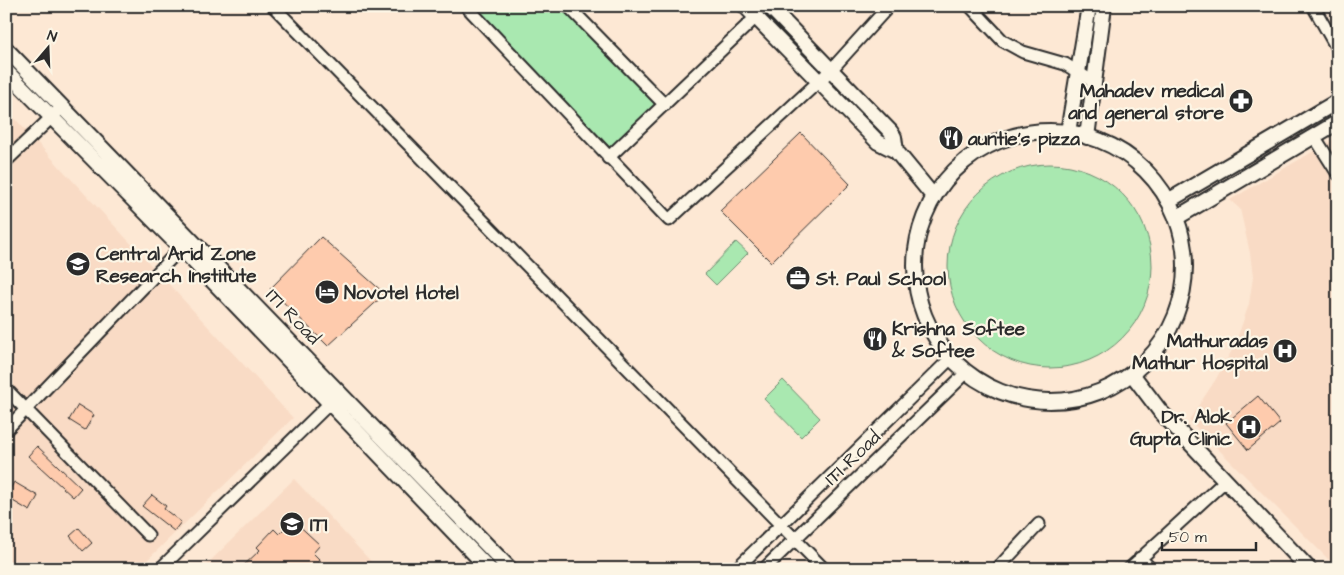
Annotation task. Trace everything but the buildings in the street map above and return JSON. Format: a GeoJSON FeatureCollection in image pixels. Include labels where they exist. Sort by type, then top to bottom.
{"type":"FeatureCollection","features":[{"type":"Feature","properties":{"kind":"street"},"geometry":{"type":"LineString","coordinates":[[273,6],[824,569]]}},
{"type":"Feature","properties":{"kind":"street"},"geometry":{"type":"LineString","coordinates":[[466,6],[608,158],[669,220],[830,70],[889,6]]}},
{"type":"Feature","properties":{"kind":"street"},"geometry":{"type":"LineString","coordinates":[[568,6],[665,105]]}},
{"type":"Feature","properties":{"kind":"street"},"geometry":{"type":"LineString","coordinates":[[745,6],[817,82],[878,142],[896,151],[933,196]]}},
{"type":"Feature","properties":{"kind":"street"},"geometry":{"type":"LineString","coordinates":[[769,6],[890,131],[894,137],[896,151]]}},
{"type":"Feature","properties":{"kind":"street"},"geometry":{"type":"LineString","coordinates":[[970,6],[1003,41],[1023,52],[1065,64],[1095,83]]}},
{"type":"Feature","properties":{"kind":"street"},"geometry":{"type":"LineString","coordinates":[[1068,132],[1089,6]]}},
{"type":"Feature","properties":{"kind":"street"},"geometry":{"type":"LineString","coordinates":[[1087,137],[1104,6]]}},
{"type":"Feature","properties":{"kind":"street"},"geometry":{"type":"LineString","coordinates":[[1313,6],[1338,50]]}},
{"type":"Feature","properties":{"kind":"street"},"geometry":{"type":"LineString","coordinates":[[608,158],[756,17]]}},
{"type":"Feature","properties":{"kind":"street","name":"ITI Road"},"geometry":{"type":"LineString","coordinates":[[6,49],[510,569]]}},
{"type":"Feature","properties":{"kind":"street","name":"ITI Road"},"geometry":{"type":"LineString","coordinates":[[6,72],[181,248],[489,569]]}},
{"type":"Feature","properties":{"kind":"street"},"geometry":{"type":"LineString","coordinates":[[1168,201],[1338,102]]}},
{"type":"Feature","properties":{"kind":"street"},"geometry":{"type":"LineString","coordinates":[[6,161],[62,106]]}},
{"type":"Feature","properties":{"kind":"street"},"geometry":{"type":"LineString","coordinates":[[1176,218],[1338,122]]}},
{"type":"Feature","properties":{"kind":"street"},"geometry":{"type":"LineString","coordinates":[[1037,131],[1068,132],[1107,144],[1147,172],[1168,201],[1176,218],[1186,260],[1184,284],[1175,318],[1158,349],[1132,374],[1100,392],[1053,402],[1016,398],[991,389],[966,373],[950,359],[920,307],[914,257],[921,221],[933,196],[949,175],[969,157],[992,143],[1037,131]]}},
{"type":"Feature","properties":{"kind":"street"},"geometry":{"type":"LineString","coordinates":[[1314,136],[1338,174]]}},
{"type":"Feature","properties":{"kind":"street"},"geometry":{"type":"LineString","coordinates":[[6,430],[181,248]]}},
{"type":"Feature","properties":{"kind":"street","name":"ITI Road"},"geometry":{"type":"LineString","coordinates":[[736,569],[950,359]]}},
{"type":"Feature","properties":{"kind":"street","name":"ITI Road"},"geometry":{"type":"LineString","coordinates":[[764,569],[966,373]]}},
{"type":"Feature","properties":{"kind":"street"},"geometry":{"type":"LineString","coordinates":[[1132,374],[1160,411],[1309,569]]}},
{"type":"Feature","properties":{"kind":"street"},"geometry":{"type":"LineString","coordinates":[[6,389],[148,535]]}},
{"type":"Feature","properties":{"kind":"street"},"geometry":{"type":"LineString","coordinates":[[160,569],[330,403]]}},
{"type":"Feature","properties":{"kind":"street"},"geometry":{"type":"LineString","coordinates":[[1129,569],[1225,481]]}},
{"type":"Feature","properties":{"kind":"street"},"geometry":{"type":"LineString","coordinates":[[997,569],[1039,524]]}},
{"type":"Feature","properties":{"kind":"street"},"geometry":{"type":"LineString","coordinates":[[1140,558],[1151,569]]}},
{"type":"Feature","properties":{"kind":"shaded area","name":"Central Arid Zone Research Institute"},"geometry":{"type":"Polygon","coordinates":[[[6,109],[293,418],[138,569],[6,569],[6,109]]]}},
{"type":"Feature","properties":{"kind":"shaded area","name":"Mathuradas Mathur Hospital"},"geometry":{"type":"Polygon","coordinates":[[[1338,137],[1338,569],[1189,420],[1216,379],[1235,345],[1249,304],[1253,277],[1250,253],[1240,209],[1230,200],[1338,137]]]}},
{"type":"Feature","properties":{"kind":"shaded area","name":"ITI"},"geometry":{"type":"Polygon","coordinates":[[[294,479],[378,569],[202,569],[294,479]]]}},
{"type":"Feature","properties":{"kind":"green space"},"geometry":{"type":"Polygon","coordinates":[[[472,6],[560,6],[657,105],[612,149],[472,6]]]}},
{"type":"Feature","properties":{"kind":"green space"},"geometry":{"type":"Polygon","coordinates":[[[1040,164],[1060,164],[1080,168],[1098,176],[1115,187],[1129,201],[1140,218],[1148,236],[1152,266],[1148,296],[1140,314],[1129,331],[1115,345],[1098,356],[1080,364],[1060,368],[1040,368],[1020,364],[1002,356],[985,345],[971,331],[960,314],[952,296],[948,276],[948,256],[952,236],[960,218],[971,201],[985,187],[1002,176],[1020,168],[1040,164]]]}},
{"type":"Feature","properties":{"kind":"green space"},"geometry":{"type":"Polygon","coordinates":[[[736,242],[748,253],[716,285],[705,274],[736,242]]]}},
{"type":"Feature","properties":{"kind":"green space"},"geometry":{"type":"Polygon","coordinates":[[[783,380],[820,418],[801,437],[764,399],[783,380]]]}},
{"type":"Feature","properties":{"kind":"place","name":"Mahadev medical and general store"},"geometry":{"type":"Point","coordinates":[1241,101]}},
{"type":"Feature","properties":{"kind":"place","name":"auntie's pizza"},"geometry":{"type":"Point","coordinates":[951,138]}},
{"type":"Feature","properties":{"kind":"place","name":"Central Arid Zone Research Institute"},"geometry":{"type":"Point","coordinates":[78,264]}},
{"type":"Feature","properties":{"kind":"place","name":"St. Paul School"},"geometry":{"type":"Point","coordinates":[798,278]}},
{"type":"Feature","properties":{"kind":"place","name":"Novotel Hotel"},"geometry":{"type":"Point","coordinates":[327,292]}},
{"type":"Feature","properties":{"kind":"place","name":"Krishna Softee & Softee"},"geometry":{"type":"Point","coordinates":[875,339]}},
{"type":"Feature","properties":{"kind":"place","name":"Mathuradas Mathur Hospital"},"geometry":{"type":"Point","coordinates":[1285,351]}},
{"type":"Feature","properties":{"kind":"place","name":"Dr. Alok Gupta Clinic"},"geometry":{"type":"Point","coordinates":[1249,427]}},
{"type":"Feature","properties":{"kind":"place","name":"ITI"},"geometry":{"type":"Point","coordinates":[292,524]}}]}
